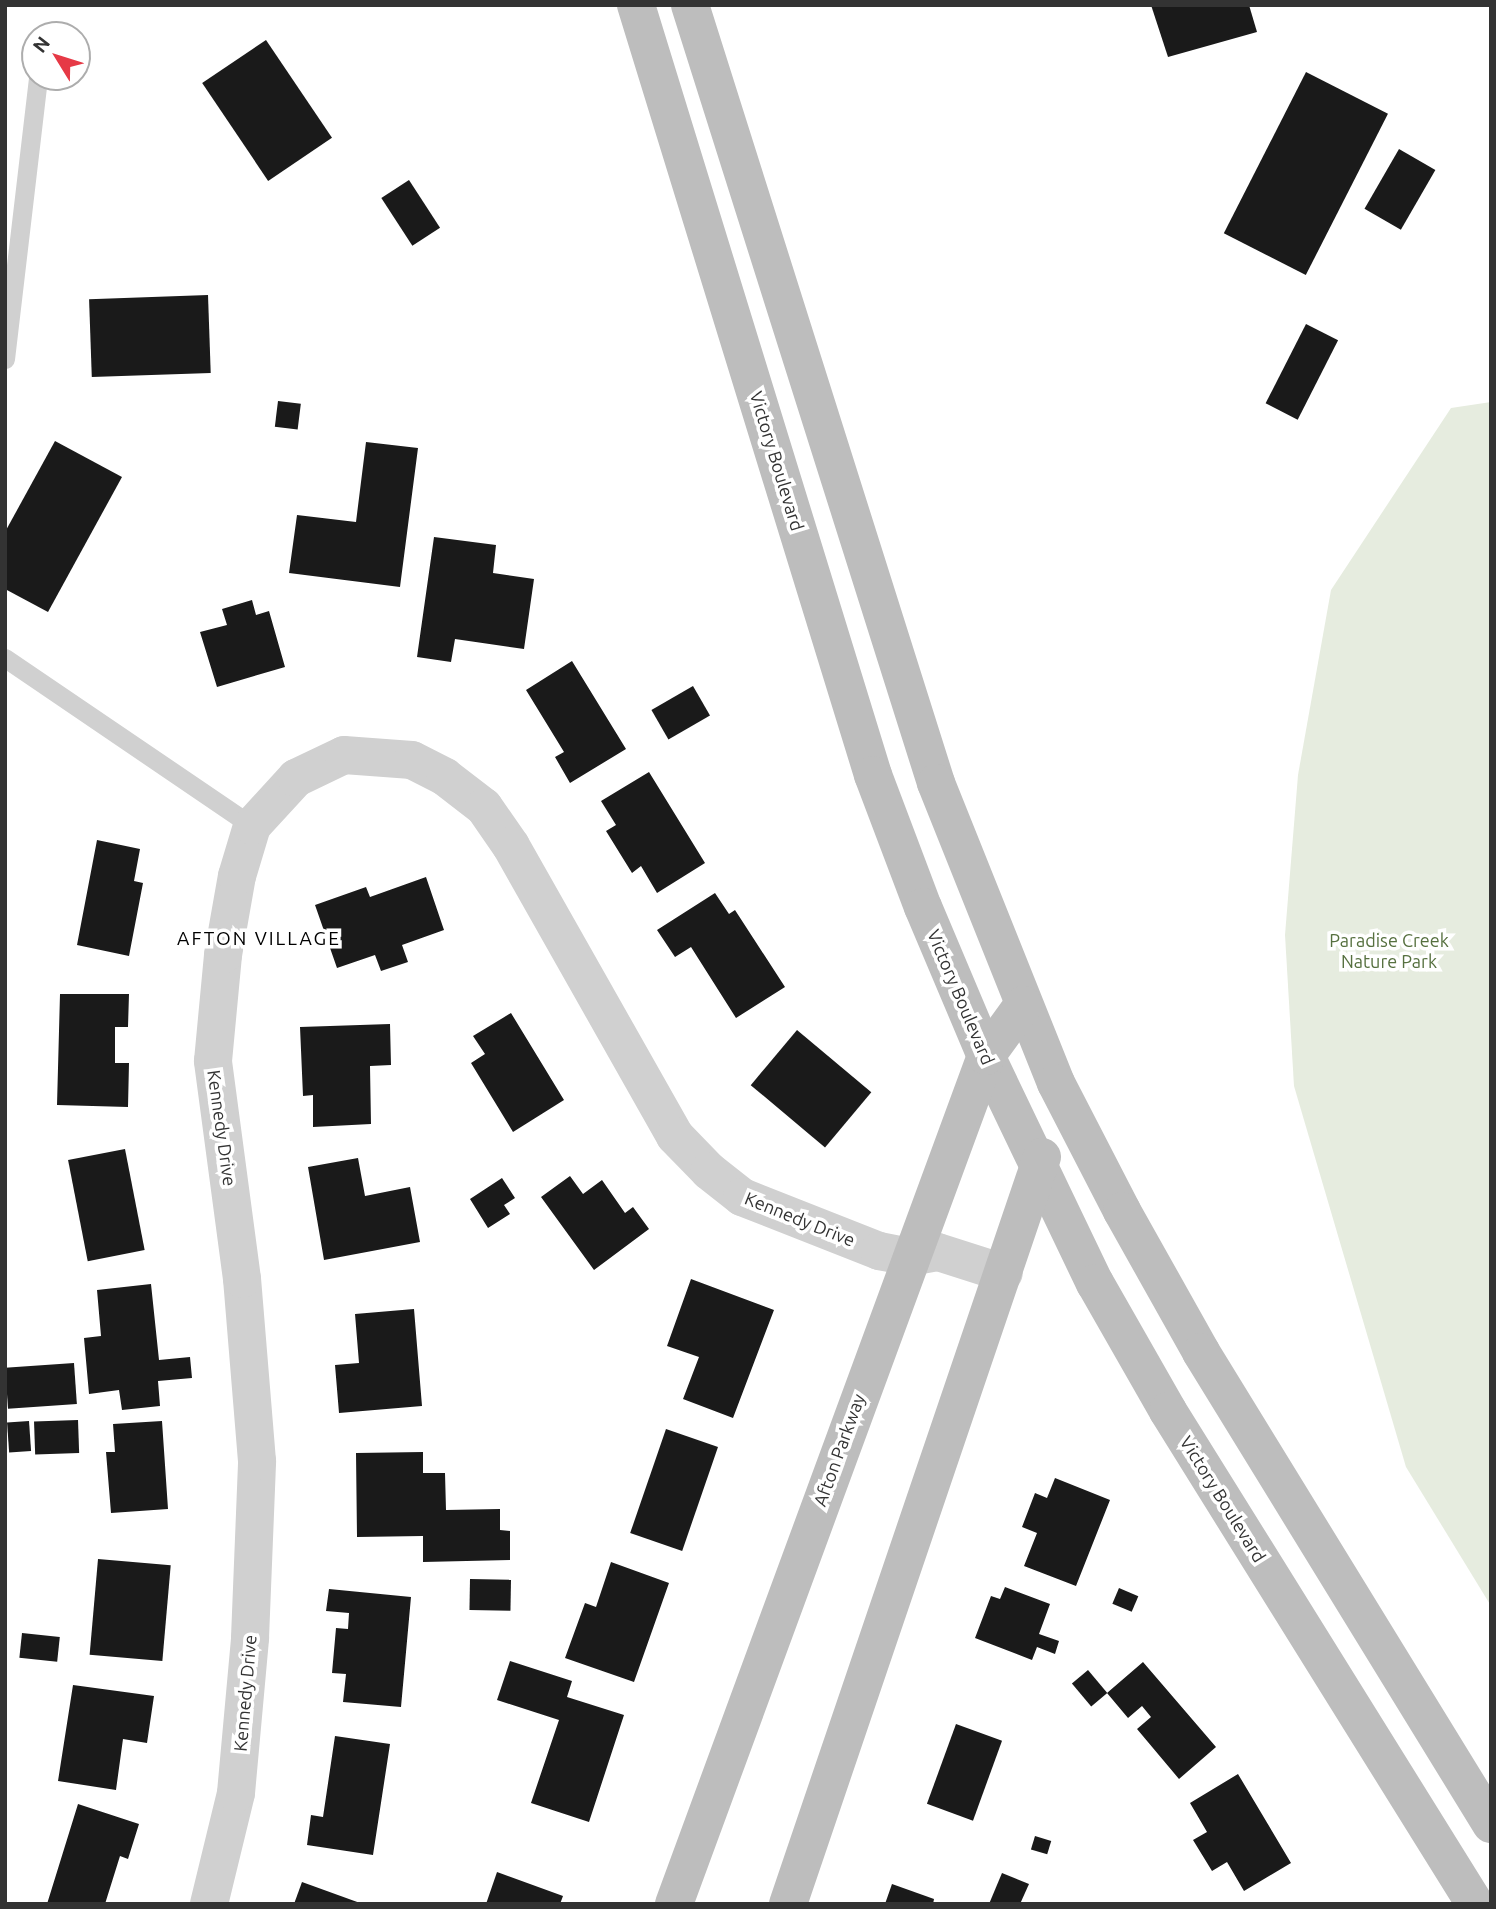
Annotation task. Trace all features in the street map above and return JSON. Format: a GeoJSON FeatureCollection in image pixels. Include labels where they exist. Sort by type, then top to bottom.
{"type":"FeatureCollection","features":[{"type":"Feature","properties":{"kind":"main road","name":"Victory Boulevard"},"geometry":{"type":"LineString","coordinates":[[636,5],[873,775],[923,907],[986,1056],[1095,1283],[1168,1412],[1475,1904]]}},
{"type":"Feature","properties":{"kind":"main road"},"geometry":{"type":"LineString","coordinates":[[690,5],[936,783],[1056,1083],[1122,1212],[1201,1352],[1491,1824]]}},
{"type":"Feature","properties":{"kind":"main road","name":"Afton Parkway"},"geometry":{"type":"LineString","coordinates":[[674,1904],[909,1257],[986,1056],[1023,1005]]}},
{"type":"Feature","properties":{"kind":"main road"},"geometry":{"type":"LineString","coordinates":[[788,1904],[1040,1170],[1056,1083]]}},
{"type":"Feature","properties":{"kind":"street","name":"Kennedy Drive"},"geometry":{"type":"LineString","coordinates":[[209,1904],[236,1793],[250,1637],[257,1461],[242,1279],[213,1061],[223,956],[237,876],[252,826],[296,778],[344,755],[412,760],[445,778],[484,807],[511,846],[675,1136],[709,1171],[742,1197],[879,1251],[909,1257],[938,1252],[1004,1273]]}},
{"type":"Feature","properties":{"kind":"lane"},"geometry":{"type":"LineString","coordinates":[[5,359],[36,91]]}},
{"type":"Feature","properties":{"kind":"lane"},"geometry":{"type":"LineString","coordinates":[[5,658],[252,826]]}},
{"type":"Feature","properties":{"kind":"green space","name":"Paradise Creek Nature Park"},"geometry":{"type":"Polygon","coordinates":[[[1491,402],[1491,1606],[1406,1467],[1294,1086],[1285,935],[1298,775],[1331,590],[1451,408],[1491,402]]]}},
{"type":"Feature","properties":{"kind":"building"},"geometry":{"type":"Polygon","coordinates":[[[1151,5],[1249,5],[1257,32],[1168,57],[1151,5]]]}},
{"type":"Feature","properties":{"kind":"building"},"geometry":{"type":"Polygon","coordinates":[[[266,40],[332,138],[268,181],[202,83],[266,40]]]}},
{"type":"Feature","properties":{"kind":"building"},"geometry":{"type":"Polygon","coordinates":[[[1306,72],[1388,114],[1306,275],[1224,233],[1306,72]]]}},
{"type":"Feature","properties":{"kind":"building"},"geometry":{"type":"Polygon","coordinates":[[[1399,149],[1435,170],[1401,230],[1364,209],[1399,149]]]}},
{"type":"Feature","properties":{"kind":"building"},"geometry":{"type":"Polygon","coordinates":[[[409,180],[440,228],[412,246],[381,198],[409,180]]]}},
{"type":"Feature","properties":{"kind":"building"},"geometry":{"type":"Polygon","coordinates":[[[208,295],[211,373],[92,377],[89,299],[208,295]]]}},
{"type":"Feature","properties":{"kind":"building"},"geometry":{"type":"Polygon","coordinates":[[[1306,324],[1338,340],[1298,420],[1266,403],[1306,324]]]}},
{"type":"Feature","properties":{"kind":"building"},"geometry":{"type":"Polygon","coordinates":[[[278,401],[301,404],[298,430],[275,427],[278,401]]]}},
{"type":"Feature","properties":{"kind":"building"},"geometry":{"type":"Polygon","coordinates":[[[55,441],[122,477],[48,612],[5,589],[5,532],[55,441]]]}},
{"type":"Feature","properties":{"kind":"building"},"geometry":{"type":"Polygon","coordinates":[[[366,442],[418,448],[400,587],[289,573],[297,515],[356,522],[366,442]]]}},
{"type":"Feature","properties":{"kind":"building"},"geometry":{"type":"Polygon","coordinates":[[[434,537],[496,545],[493,573],[534,579],[524,649],[455,639],[451,662],[417,657],[434,537]]]}},
{"type":"Feature","properties":{"kind":"building"},"geometry":{"type":"Polygon","coordinates":[[[252,600],[256,615],[269,611],[285,667],[217,687],[200,632],[227,625],[222,609],[252,600]]]}},
{"type":"Feature","properties":{"kind":"building"},"geometry":{"type":"Polygon","coordinates":[[[572,661],[626,749],[570,783],[555,757],[564,752],[526,690],[572,661]]]}},
{"type":"Feature","properties":{"kind":"building"},"geometry":{"type":"Polygon","coordinates":[[[693,686],[710,715],[668,739],[651,710],[693,686]]]}},
{"type":"Feature","properties":{"kind":"building"},"geometry":{"type":"Polygon","coordinates":[[[649,772],[705,863],[657,893],[641,866],[632,873],[606,831],[616,825],[601,801],[649,772]]]}},
{"type":"Feature","properties":{"kind":"building"},"geometry":{"type":"Polygon","coordinates":[[[97,840],[140,849],[134,881],[143,883],[129,956],[77,945],[97,840]]]}},
{"type":"Feature","properties":{"kind":"building"},"geometry":{"type":"Polygon","coordinates":[[[426,877],[444,930],[402,945],[408,962],[381,971],[375,955],[337,968],[315,905],[366,887],[370,897],[426,877]]]}},
{"type":"Feature","properties":{"kind":"building"},"geometry":{"type":"Polygon","coordinates":[[[715,893],[729,914],[735,910],[785,987],[736,1018],[691,947],[675,957],[657,930],[715,893]]]}},
{"type":"Feature","properties":{"kind":"building"},"geometry":{"type":"Polygon","coordinates":[[[60,994],[129,994],[128,1027],[115,1027],[115,1063],[129,1063],[128,1107],[57,1105],[60,994]]]}},
{"type":"Feature","properties":{"kind":"building"},"geometry":{"type":"Polygon","coordinates":[[[511,1013],[564,1100],[513,1132],[471,1063],[485,1054],[473,1036],[511,1013]]]}},
{"type":"Feature","properties":{"kind":"building"},"geometry":{"type":"Polygon","coordinates":[[[390,1024],[391,1065],[370,1066],[371,1124],[313,1127],[313,1095],[303,1096],[300,1027],[390,1024]]]}},
{"type":"Feature","properties":{"kind":"building"},"geometry":{"type":"Polygon","coordinates":[[[797,1030],[871,1092],[825,1148],[751,1085],[797,1030]]]}},
{"type":"Feature","properties":{"kind":"building"},"geometry":{"type":"Polygon","coordinates":[[[125,1149],[145,1250],[88,1261],[68,1160],[125,1149]]]}},
{"type":"Feature","properties":{"kind":"building"},"geometry":{"type":"Polygon","coordinates":[[[358,1158],[365,1196],[410,1187],[420,1242],[324,1260],[308,1167],[358,1158]]]}},
{"type":"Feature","properties":{"kind":"building"},"geometry":{"type":"Polygon","coordinates":[[[570,1176],[583,1194],[602,1180],[625,1213],[633,1207],[649,1229],[594,1270],[541,1197],[570,1176]]]}},
{"type":"Feature","properties":{"kind":"building"},"geometry":{"type":"Polygon","coordinates":[[[502,1178],[515,1198],[504,1205],[510,1214],[488,1228],[470,1199],[502,1178]]]}},
{"type":"Feature","properties":{"kind":"building"},"geometry":{"type":"Polygon","coordinates":[[[691,1279],[774,1310],[733,1418],[683,1399],[699,1357],[667,1346],[691,1279]]]}},
{"type":"Feature","properties":{"kind":"building"},"geometry":{"type":"Polygon","coordinates":[[[151,1284],[159,1360],[190,1357],[192,1378],[158,1381],[160,1406],[122,1410],[119,1390],[89,1394],[84,1338],[101,1336],[97,1290],[151,1284]]]}},
{"type":"Feature","properties":{"kind":"building"},"geometry":{"type":"Polygon","coordinates":[[[414,1309],[422,1406],[339,1413],[335,1365],[359,1363],[355,1314],[414,1309]]]}},
{"type":"Feature","properties":{"kind":"building"},"geometry":{"type":"Polygon","coordinates":[[[74,1363],[77,1404],[8,1409],[5,1368],[74,1363]]]}},
{"type":"Feature","properties":{"kind":"building"},"geometry":{"type":"Polygon","coordinates":[[[78,1420],[79,1453],[35,1455],[34,1422],[78,1420]]]}},
{"type":"Feature","properties":{"kind":"building"},"geometry":{"type":"Polygon","coordinates":[[[29,1421],[31,1451],[9,1452],[7,1423],[29,1421]]]}},
{"type":"Feature","properties":{"kind":"building"},"geometry":{"type":"Polygon","coordinates":[[[162,1421],[168,1509],[111,1513],[106,1452],[115,1452],[113,1424],[162,1421]]]}},
{"type":"Feature","properties":{"kind":"building"},"geometry":{"type":"Polygon","coordinates":[[[666,1429],[718,1447],[682,1551],[630,1533],[666,1429]]]}},
{"type":"Feature","properties":{"kind":"building"},"geometry":{"type":"Polygon","coordinates":[[[423,1452],[423,1473],[445,1473],[446,1510],[500,1509],[500,1530],[510,1531],[510,1560],[423,1562],[423,1536],[357,1537],[356,1453],[423,1452]]]}},
{"type":"Feature","properties":{"kind":"building"},"geometry":{"type":"Polygon","coordinates":[[[1055,1478],[1110,1500],[1076,1586],[1024,1566],[1037,1533],[1022,1527],[1035,1493],[1047,1498],[1055,1478]]]}},
{"type":"Feature","properties":{"kind":"building"},"geometry":{"type":"Polygon","coordinates":[[[98,1559],[171,1565],[162,1661],[90,1655],[98,1559]]]}},
{"type":"Feature","properties":{"kind":"building"},"geometry":{"type":"Polygon","coordinates":[[[611,1562],[669,1583],[634,1682],[565,1658],[585,1603],[596,1607],[611,1562]]]}},
{"type":"Feature","properties":{"kind":"building"},"geometry":{"type":"Polygon","coordinates":[[[470,1579],[511,1580],[510,1611],[469,1610],[470,1579]]]}},
{"type":"Feature","properties":{"kind":"building"},"geometry":{"type":"Polygon","coordinates":[[[1005,1587],[1050,1604],[1039,1634],[1059,1641],[1055,1654],[1037,1647],[1032,1660],[975,1638],[991,1596],[1000,1599],[1005,1587]]]}},
{"type":"Feature","properties":{"kind":"building"},"geometry":{"type":"Polygon","coordinates":[[[1119,1588],[1138,1596],[1132,1612],[1112,1604],[1119,1588]]]}},
{"type":"Feature","properties":{"kind":"building"},"geometry":{"type":"Polygon","coordinates":[[[329,1589],[411,1597],[401,1707],[343,1702],[346,1674],[332,1673],[336,1628],[348,1629],[349,1613],[326,1611],[329,1589]]]}},
{"type":"Feature","properties":{"kind":"building"},"geometry":{"type":"Polygon","coordinates":[[[22,1633],[60,1637],[57,1662],[19,1658],[22,1633]]]}},
{"type":"Feature","properties":{"kind":"building"},"geometry":{"type":"Polygon","coordinates":[[[510,1661],[572,1681],[567,1697],[624,1715],[589,1822],[531,1803],[559,1720],[497,1700],[510,1661]]]}},
{"type":"Feature","properties":{"kind":"building"},"geometry":{"type":"Polygon","coordinates":[[[1143,1662],[1216,1747],[1179,1779],[1137,1729],[1151,1717],[1142,1706],[1128,1718],[1107,1693],[1143,1662]]]}},
{"type":"Feature","properties":{"kind":"building"},"geometry":{"type":"Polygon","coordinates":[[[1088,1670],[1107,1693],[1091,1706],[1072,1683],[1088,1670]]]}},
{"type":"Feature","properties":{"kind":"building"},"geometry":{"type":"Polygon","coordinates":[[[73,1685],[154,1696],[147,1743],[123,1739],[116,1790],[58,1781],[73,1685]]]}},
{"type":"Feature","properties":{"kind":"building"},"geometry":{"type":"Polygon","coordinates":[[[956,1724],[1002,1741],[973,1821],[927,1804],[956,1724]]]}},
{"type":"Feature","properties":{"kind":"building"},"geometry":{"type":"Polygon","coordinates":[[[335,1736],[390,1744],[373,1855],[307,1845],[311,1815],[323,1817],[335,1736]]]}},
{"type":"Feature","properties":{"kind":"building"},"geometry":{"type":"Polygon","coordinates":[[[1238,1774],[1291,1863],[1244,1891],[1227,1862],[1212,1871],[1193,1840],[1207,1832],[1190,1803],[1238,1774]]]}},
{"type":"Feature","properties":{"kind":"building"},"geometry":{"type":"Polygon","coordinates":[[[78,1804],[139,1824],[128,1859],[120,1856],[105,1904],[47,1904],[78,1804]]]}},
{"type":"Feature","properties":{"kind":"building"},"geometry":{"type":"Polygon","coordinates":[[[1035,1836],[1051,1841],[1047,1854],[1031,1849],[1035,1836]]]}},
{"type":"Feature","properties":{"kind":"building"},"geometry":{"type":"Polygon","coordinates":[[[497,1872],[563,1896],[560,1904],[486,1904],[497,1872]]]}},
{"type":"Feature","properties":{"kind":"building"},"geometry":{"type":"Polygon","coordinates":[[[1002,1873],[1029,1884],[1020,1904],[989,1904],[1002,1873]]]}},
{"type":"Feature","properties":{"kind":"building"},"geometry":{"type":"Polygon","coordinates":[[[302,1882],[360,1903],[360,1904],[294,1904],[302,1882]]]}},
{"type":"Feature","properties":{"kind":"building"},"geometry":{"type":"Polygon","coordinates":[[[892,1884],[934,1899],[933,1904],[885,1904],[892,1884]]]}},
{"type":"Feature","properties":{"kind":"district","name":"AFTON VILLAGE"},"geometry":{"type":"Point","coordinates":[259,939]}}]}
